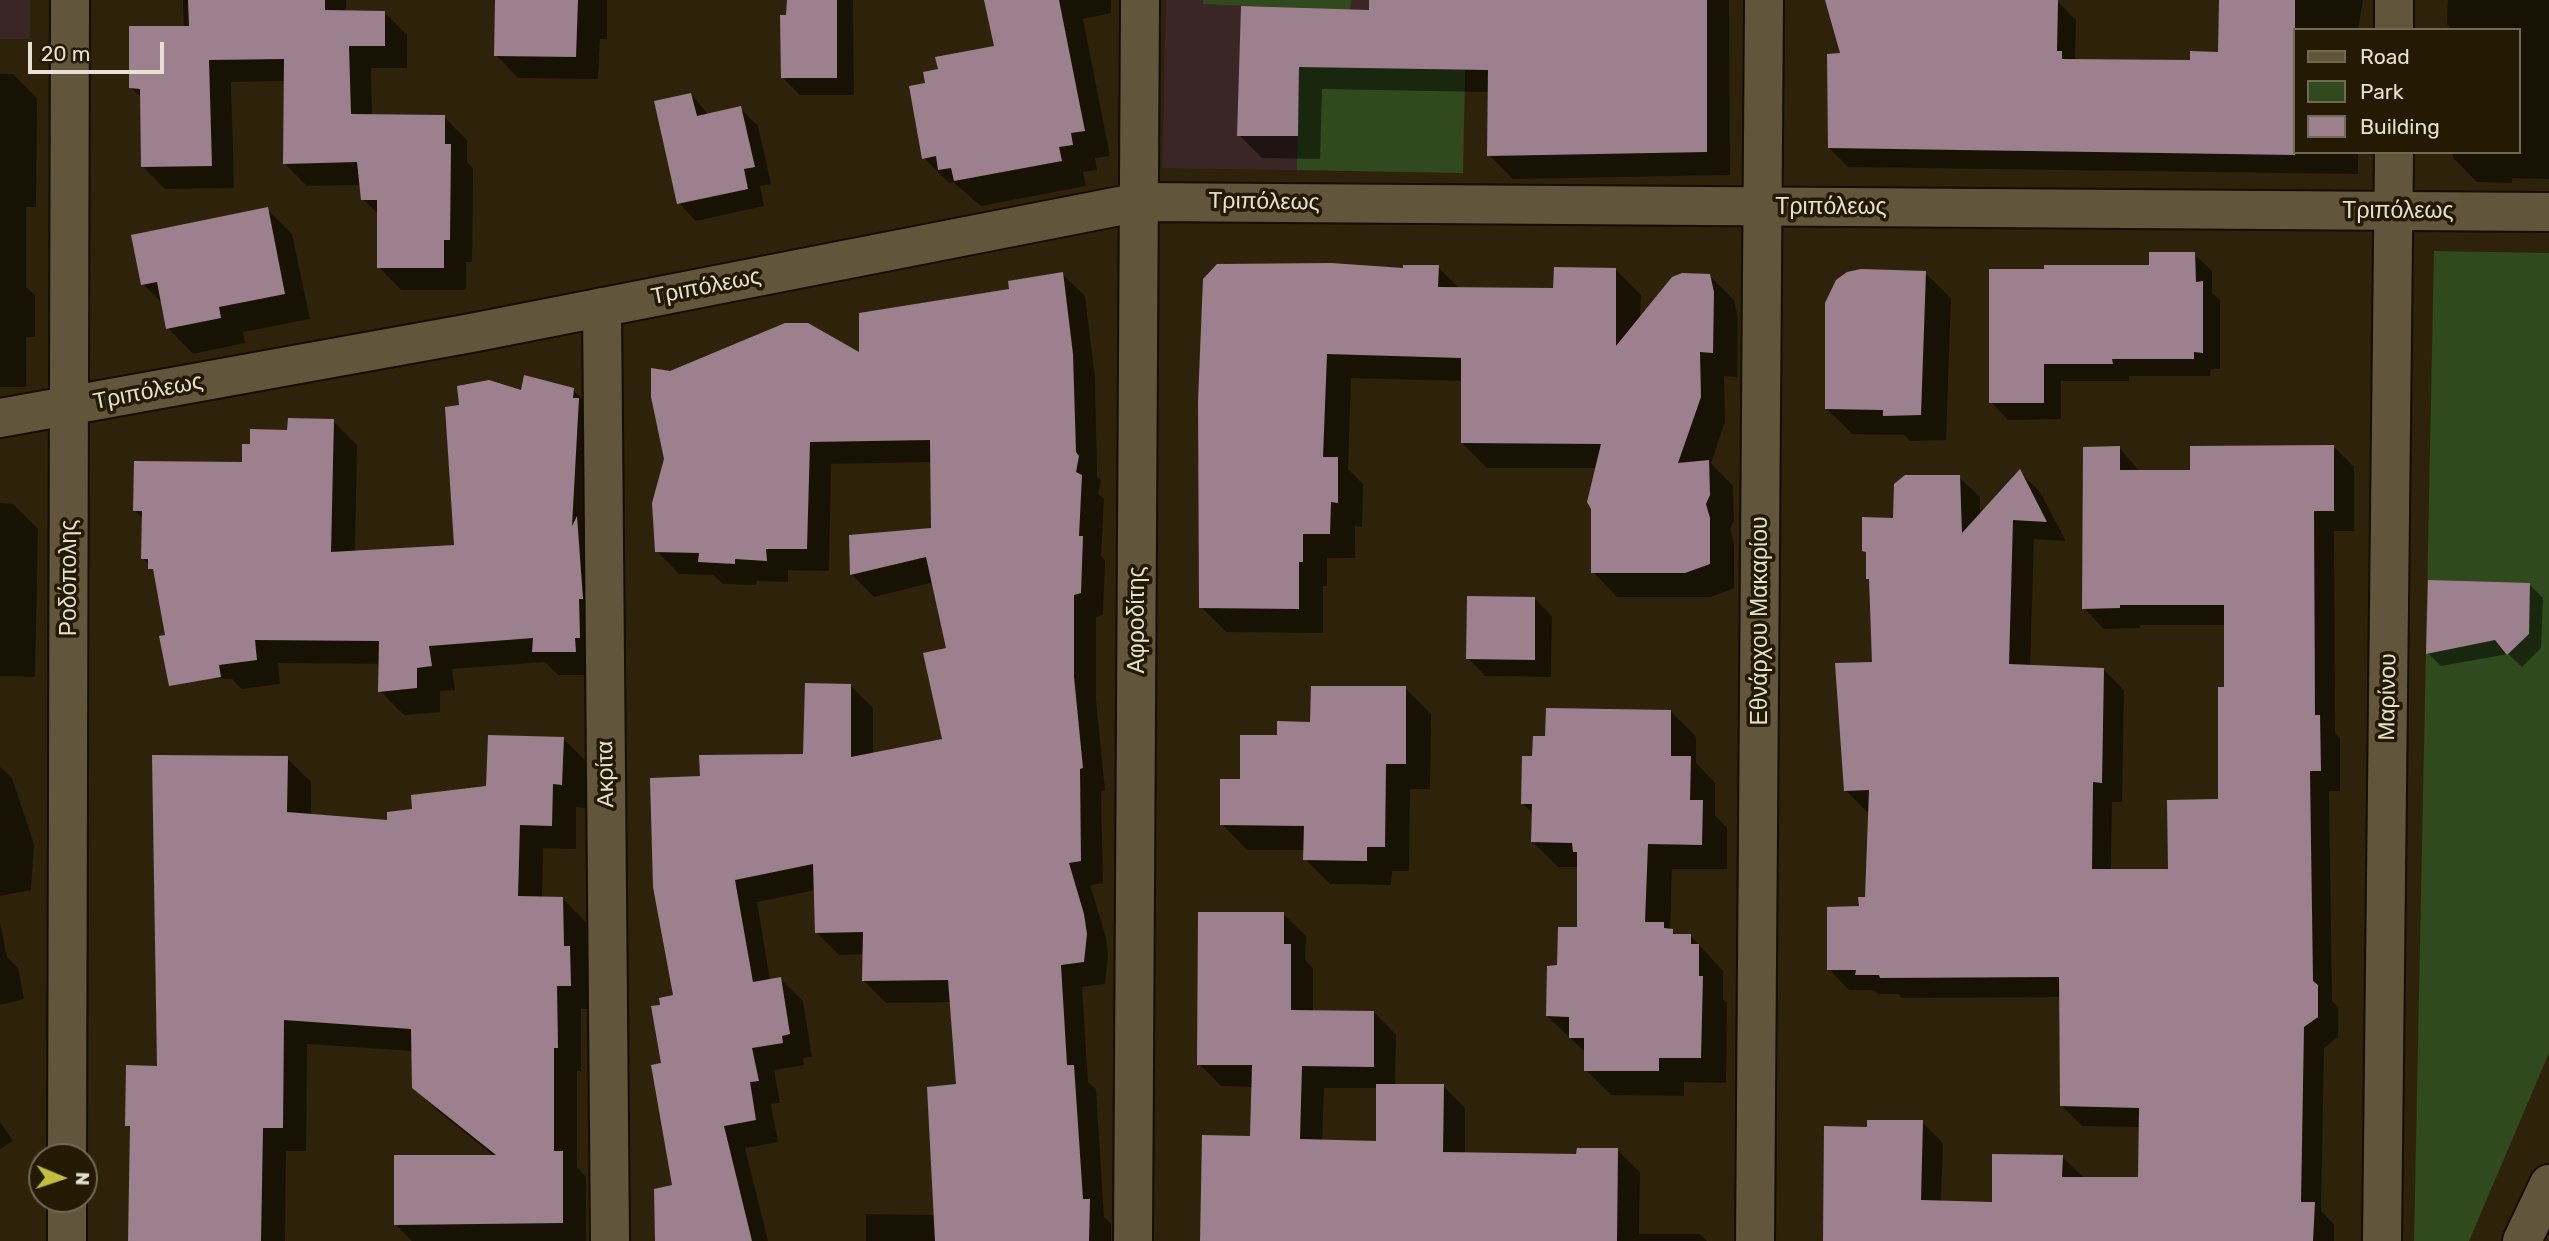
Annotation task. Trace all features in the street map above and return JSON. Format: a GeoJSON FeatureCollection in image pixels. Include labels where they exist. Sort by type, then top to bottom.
{"type":"FeatureCollection","features":[{"type":"Feature","properties":{"kind":"street","name":"Ροδόπολης"},"geometry":{"type":"LineString","coordinates":[[67,1143],[70,0]]}},
{"type":"Feature","properties":{"kind":"street","name":"Αφροδίτης"},"geometry":{"type":"LineString","coordinates":[[1133,1241],[1140,0]]}},
{"type":"Feature","properties":{"kind":"street","name":"Εθνάρχου Μακαρίου"},"geometry":{"type":"LineString","coordinates":[[1755,1241],[1764,0]]}},
{"type":"Feature","properties":{"kind":"street"},"geometry":{"type":"LineString","coordinates":[[2394,0],[2394,28]]}},
{"type":"Feature","properties":{"kind":"street","name":"Μαρίνου"},"geometry":{"type":"LineString","coordinates":[[2382,1241],[2394,154]]}},
{"type":"Feature","properties":{"kind":"street","name":"Τριπόλεως"},"geometry":{"type":"LineString","coordinates":[[0,418],[601,307],[1140,202],[2549,212]]}},
{"type":"Feature","properties":{"kind":"street","name":"Ακρίτα"},"geometry":{"type":"LineString","coordinates":[[601,307],[610,1241]]}},
{"type":"Feature","properties":{"kind":"street"},"geometry":{"type":"LineString","coordinates":[[2522,1241],[2549,1186]]}},
{"type":"Feature","properties":{"kind":"street"},"geometry":{"type":"LineString","coordinates":[[67,1213],[67,1241]]}},
{"type":"Feature","properties":{"kind":"shaded area"},"geometry":{"type":"Polygon","coordinates":[[[0,0],[30,0],[30,39],[0,39],[0,0]]]}},
{"type":"Feature","properties":{"kind":"shaded area"},"geometry":{"type":"Polygon","coordinates":[[[1166,0],[1467,0],[1463,173],[1162,168],[1166,0]]]}},
{"type":"Feature","properties":{"kind":"green space"},"geometry":{"type":"Polygon","coordinates":[[[1203,0],[1351,0],[1350,10],[1203,4],[1203,0]]]}},
{"type":"Feature","properties":{"kind":"green space"},"geometry":{"type":"Polygon","coordinates":[[[1299,65],[1465,70],[1463,173],[1297,170],[1299,65]]]}},
{"type":"Feature","properties":{"kind":"green space"},"geometry":{"type":"Polygon","coordinates":[[[2434,251],[2549,253],[2549,1053],[2469,1241],[2414,1241],[2434,251]]]}},
{"type":"Feature","properties":{"kind":"building"},"geometry":{"type":"Polygon","coordinates":[[[188,0],[325,0],[325,10],[385,11],[385,46],[349,46],[351,114],[445,115],[445,144],[451,144],[450,240],[444,240],[444,268],[377,268],[377,200],[361,200],[357,162],[283,164],[284,59],[209,60],[212,166],[141,167],[140,89],[129,88],[129,26],[189,26],[188,0]]]}},
{"type":"Feature","properties":{"kind":"building"},"geometry":{"type":"Polygon","coordinates":[[[495,0],[578,0],[576,57],[494,56],[495,0]]]}},
{"type":"Feature","properties":{"kind":"building"},"geometry":{"type":"Polygon","coordinates":[[[787,0],[837,0],[837,78],[781,78],[780,15],[786,15],[787,0]]]}},
{"type":"Feature","properties":{"kind":"building"},"geometry":{"type":"Polygon","coordinates":[[[984,0],[1059,0],[1085,131],[1071,133],[1073,145],[1059,147],[1062,161],[954,181],[951,168],[938,170],[936,156],[922,159],[909,86],[925,83],[923,72],[938,69],[935,57],[994,46],[984,0]]]}},
{"type":"Feature","properties":{"kind":"building"},"geometry":{"type":"Polygon","coordinates":[[[1369,0],[1707,0],[1707,152],[1487,156],[1488,70],[1299,67],[1298,136],[1237,136],[1241,6],[1369,10],[1369,0]]]}},
{"type":"Feature","properties":{"kind":"building"},"geometry":{"type":"Polygon","coordinates":[[[1825,0],[2058,0],[2057,51],[2062,51],[2062,59],[2190,60],[2190,51],[2218,52],[2219,0],[2295,0],[2295,155],[1828,148],[1827,54],[1840,53],[1825,0]]]}},
{"type":"Feature","properties":{"kind":"building"},"geometry":{"type":"Polygon","coordinates":[[[691,93],[697,116],[741,106],[755,167],[744,169],[748,189],[677,204],[654,101],[691,93]]]}},
{"type":"Feature","properties":{"kind":"building"},"geometry":{"type":"Polygon","coordinates":[[[268,207],[285,294],[219,307],[221,318],[166,329],[157,282],[141,285],[131,235],[268,207]]]}},
{"type":"Feature","properties":{"kind":"building"},"geometry":{"type":"Polygon","coordinates":[[[2149,252],[2195,252],[2196,282],[2203,281],[2203,353],[2194,352],[2194,359],[2112,359],[2113,364],[2044,364],[2044,403],[1989,403],[1989,269],[2044,269],[2044,265],[2149,265],[2149,252]]]}},
{"type":"Feature","properties":{"kind":"building"},"geometry":{"type":"Polygon","coordinates":[[[1331,263],[1403,268],[1403,265],[1439,265],[1438,287],[1553,288],[1554,267],[1616,268],[1616,346],[1672,277],[1682,273],[1710,274],[1714,292],[1713,353],[1700,352],[1701,397],[1678,463],[1709,460],[1710,495],[1706,504],[1710,518],[1710,564],[1685,573],[1591,573],[1591,509],[1587,502],[1601,444],[1461,443],[1461,358],[1327,354],[1323,457],[1338,457],[1338,503],[1331,502],[1330,534],[1303,534],[1303,562],[1299,562],[1299,609],[1199,608],[1198,401],[1203,279],[1217,264],[1331,263]]]}},
{"type":"Feature","properties":{"kind":"building"},"geometry":{"type":"Polygon","coordinates":[[[1861,269],[1926,271],[1921,415],[1883,416],[1883,410],[1825,409],[1825,303],[1836,280],[1847,272],[1861,269]]]}},
{"type":"Feature","properties":{"kind":"building"},"geometry":{"type":"Polygon","coordinates":[[[1063,272],[1073,354],[1076,452],[1079,456],[1076,472],[1082,475],[1079,536],[1083,536],[1081,593],[1074,595],[1074,677],[1083,768],[1080,769],[1081,861],[1069,863],[1087,934],[1084,962],[1061,965],[1067,1065],[1074,1065],[1083,1199],[1090,1199],[1089,1241],[935,1241],[927,1087],[956,1084],[948,980],[862,981],[863,932],[815,933],[813,864],[735,880],[753,982],[781,977],[790,1034],[782,1036],[783,1043],[752,1048],[759,1081],[750,1082],[756,1120],[724,1126],[752,1241],[655,1241],[654,1189],[672,1185],[651,1065],[661,1063],[651,1006],[660,1005],[659,998],[673,995],[653,887],[650,778],[700,776],[699,755],[803,754],[805,683],[851,684],[851,757],[942,739],[923,653],[946,648],[926,557],[850,575],[849,535],[931,528],[930,440],[810,442],[807,549],[766,549],[767,561],[735,559],[735,564],[698,562],[699,553],[655,552],[652,503],[664,459],[651,397],[651,368],[670,371],[785,323],[808,323],[859,352],[859,313],[1009,289],[1008,281],[1063,272]]]}},
{"type":"Feature","properties":{"kind":"building"},"geometry":{"type":"Polygon","coordinates":[[[524,375],[574,388],[573,398],[579,398],[572,526],[577,516],[583,599],[579,599],[580,638],[575,638],[576,652],[532,652],[533,638],[429,646],[432,666],[417,668],[417,688],[378,692],[379,641],[255,640],[257,660],[219,665],[221,677],[169,686],[159,636],[165,635],[153,569],[148,569],[148,559],[141,559],[142,511],[133,511],[134,461],[242,462],[242,444],[250,444],[250,429],[287,430],[288,418],[334,419],[331,552],[454,545],[445,407],[459,405],[457,386],[489,380],[521,390],[524,375]]]}},
{"type":"Feature","properties":{"kind":"building"},"geometry":{"type":"Polygon","coordinates":[[[2334,445],[2334,511],[2314,511],[2315,715],[2320,715],[2321,771],[2310,771],[2313,981],[2318,985],[2318,1017],[2304,1027],[2301,1202],[2315,1202],[2313,1241],[1823,1241],[1824,1126],[1867,1127],[1867,1120],[1923,1120],[1921,1200],[1992,1202],[1992,1154],[2063,1155],[2062,1177],[2138,1177],[2139,1108],[2060,1106],[2059,977],[1880,978],[1879,975],[1855,975],[1856,970],[1827,970],[1827,907],[1859,906],[1858,897],[1865,897],[1869,790],[1844,791],[1835,663],[1872,662],[1869,579],[1866,579],[1866,552],[1862,551],[1862,517],[1893,518],[1894,484],[1905,475],[1960,475],[1962,533],[2020,469],[2047,522],[2013,520],[2009,664],[2104,668],[2102,783],[2093,782],[2092,869],[2168,869],[2167,800],[2218,799],[2218,687],[2224,687],[2224,605],[2120,605],[2120,608],[2082,609],[2083,447],[2120,446],[2120,470],[2190,470],[2190,446],[2334,445]]]}},
{"type":"Feature","properties":{"kind":"building"},"geometry":{"type":"Polygon","coordinates":[[[2428,580],[2530,583],[2529,634],[2507,655],[2495,640],[2426,654],[2428,580]]]}},
{"type":"Feature","properties":{"kind":"building"},"geometry":{"type":"Polygon","coordinates":[[[1467,596],[1535,597],[1535,660],[1466,659],[1467,596]]]}},
{"type":"Feature","properties":{"kind":"building"},"geometry":{"type":"Polygon","coordinates":[[[1311,686],[1406,686],[1406,764],[1386,764],[1385,847],[1367,847],[1367,861],[1303,860],[1304,826],[1220,825],[1220,779],[1240,779],[1240,735],[1277,735],[1277,721],[1310,722],[1311,686]]]}},
{"type":"Feature","properties":{"kind":"building"},"geometry":{"type":"Polygon","coordinates":[[[1546,708],[1671,710],[1671,756],[1691,756],[1690,800],[1703,800],[1702,845],[1648,844],[1645,922],[1664,922],[1664,928],[1673,929],[1673,934],[1691,934],[1691,944],[1699,944],[1699,976],[1703,976],[1701,1058],[1659,1058],[1659,1071],[1584,1071],[1584,1038],[1569,1038],[1569,1017],[1546,1016],[1547,966],[1557,965],[1558,927],[1577,927],[1577,852],[1573,852],[1572,843],[1531,842],[1532,804],[1521,804],[1522,756],[1532,756],[1533,736],[1545,736],[1546,708]]]}},
{"type":"Feature","properties":{"kind":"building"},"geometry":{"type":"Polygon","coordinates":[[[488,735],[564,737],[562,785],[553,784],[552,826],[520,825],[518,896],[563,897],[564,946],[570,946],[571,986],[557,986],[558,1048],[554,1048],[554,1151],[563,1151],[563,1223],[394,1225],[394,1155],[496,1155],[412,1088],[411,1029],[284,1020],[283,1128],[263,1128],[261,1241],[128,1241],[130,1126],[125,1126],[126,1065],[157,1066],[152,755],[288,756],[287,812],[387,820],[387,812],[412,809],[411,795],[486,786],[488,735]]]}},
{"type":"Feature","properties":{"kind":"building"},"geometry":{"type":"Polygon","coordinates":[[[1198,912],[1284,912],[1284,944],[1291,944],[1291,1010],[1374,1011],[1374,1067],[1302,1066],[1300,1139],[1376,1141],[1376,1084],[1444,1084],[1443,1152],[1576,1154],[1577,1148],[1618,1148],[1617,1241],[1200,1241],[1202,1135],[1250,1136],[1252,1065],[1197,1065],[1198,912]]]}}]}
